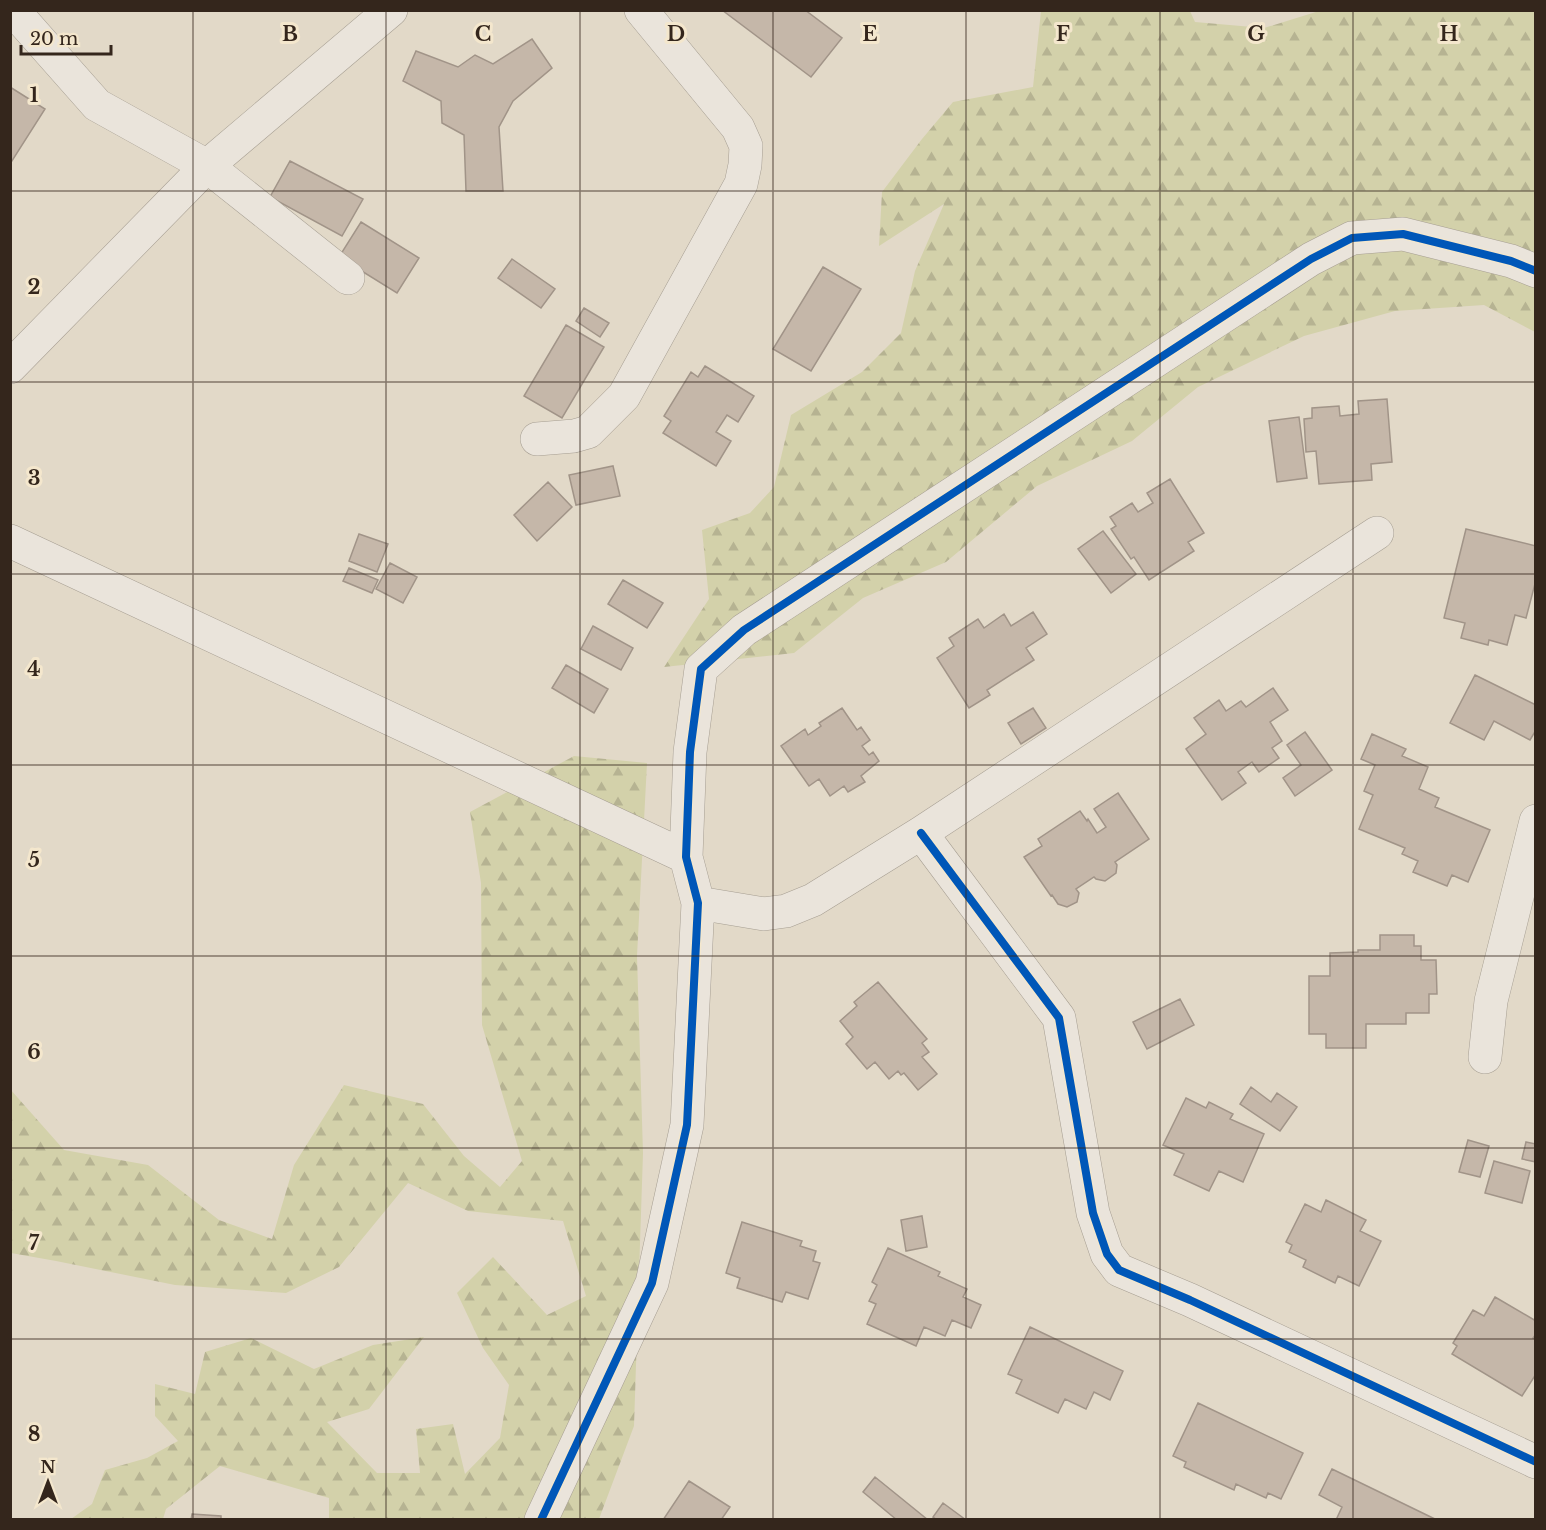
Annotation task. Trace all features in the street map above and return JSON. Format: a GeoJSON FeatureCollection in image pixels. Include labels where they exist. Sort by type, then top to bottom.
{"type":"FeatureCollection","features":[{"type":"Feature","properties":{"kind":"street"},"geometry":{"type":"LineString","coordinates":[[13,10],[97,105],[207,166],[348,278]]}},
{"type":"Feature","properties":{"kind":"street"},"geometry":{"type":"LineString","coordinates":[[10,367],[207,166],[391,10]]}},
{"type":"Feature","properties":{"kind":"street"},"geometry":{"type":"LineString","coordinates":[[537,439],[574,436],[588,432],[624,396],[741,184],[746,146],[738,128],[641,10]]}},
{"type":"Feature","properties":{"kind":"street"},"geometry":{"type":"LineString","coordinates":[[541,1520],[652,1283],[687,1125],[698,903],[686,857],[690,752],[701,669],[744,630],[1311,259],[1352,238],[1403,234],[1512,261],[1536,271]]}},
{"type":"Feature","properties":{"kind":"street"},"geometry":{"type":"LineString","coordinates":[[698,903],[764,914],[786,911],[813,900],[921,832],[1377,533]]}},
{"type":"Feature","properties":{"kind":"street"},"geometry":{"type":"LineString","coordinates":[[10,541],[686,857]]}},
{"type":"Feature","properties":{"kind":"street"},"geometry":{"type":"LineString","coordinates":[[1485,1057],[1491,1001],[1536,821]]}},
{"type":"Feature","properties":{"kind":"street"},"geometry":{"type":"LineString","coordinates":[[921,832],[1059,1018],[1093,1213],[1107,1254],[1119,1270],[1190,1300],[1536,1462]]}},
{"type":"Feature","properties":{"kind":"green space"},"geometry":{"type":"Polygon","coordinates":[[[1041,11],[1190,11],[1195,22],[1264,28],[1319,11],[1535,11],[1535,332],[1484,305],[1395,311],[1304,336],[1198,387],[1132,441],[1037,486],[946,562],[863,598],[794,653],[664,667],[709,599],[702,530],[750,513],[774,487],[791,415],[862,372],[901,333],[915,271],[944,204],[879,246],[882,192],[953,102],[1033,87],[1041,11]]]}},
{"type":"Feature","properties":{"kind":"green space"},"geometry":{"type":"Polygon","coordinates":[[[574,756],[647,763],[637,956],[643,1153],[634,1426],[599,1519],[329,1519],[329,1498],[220,1466],[166,1509],[163,1519],[71,1519],[92,1504],[105,1470],[147,1458],[178,1441],[155,1416],[155,1384],[195,1394],[205,1352],[251,1338],[314,1369],[373,1345],[424,1337],[369,1409],[327,1422],[377,1473],[420,1473],[416,1429],[453,1424],[465,1474],[500,1438],[509,1385],[483,1348],[457,1293],[493,1257],[547,1315],[586,1296],[563,1221],[468,1211],[408,1183],[339,1267],[286,1293],[175,1285],[11,1253],[10,1089],[64,1150],[148,1165],[219,1220],[272,1239],[294,1165],[344,1085],[423,1104],[464,1156],[500,1187],[522,1161],[482,1025],[481,883],[470,812],[574,756]]]}},
{"type":"Feature","properties":{"kind":"building"},"geometry":{"type":"Polygon","coordinates":[[[722,10],[805,10],[842,38],[811,77],[722,10]]]}},
{"type":"Feature","properties":{"kind":"building"},"geometry":{"type":"Polygon","coordinates":[[[532,39],[552,68],[513,101],[499,127],[503,191],[466,191],[464,135],[442,123],[441,101],[403,81],[416,51],[458,67],[475,55],[493,64],[532,39]]]}},
{"type":"Feature","properties":{"kind":"building"},"geometry":{"type":"Polygon","coordinates":[[[10,87],[45,109],[10,164],[10,87]]]}},
{"type":"Feature","properties":{"kind":"building"},"geometry":{"type":"Polygon","coordinates":[[[290,161],[363,199],[342,236],[270,197],[290,161]]]}},
{"type":"Feature","properties":{"kind":"building"},"geometry":{"type":"Polygon","coordinates":[[[361,222],[419,258],[397,293],[339,257],[361,222]]]}},
{"type":"Feature","properties":{"kind":"building"},"geometry":{"type":"Polygon","coordinates":[[[512,259],[555,289],[541,308],[498,278],[512,259]]]}},
{"type":"Feature","properties":{"kind":"building"},"geometry":{"type":"Polygon","coordinates":[[[823,267],[861,289],[811,371],[773,349],[823,267]]]}},
{"type":"Feature","properties":{"kind":"building"},"geometry":{"type":"Polygon","coordinates":[[[584,308],[609,323],[600,337],[576,321],[584,308]]]}},
{"type":"Feature","properties":{"kind":"building"},"geometry":{"type":"Polygon","coordinates":[[[566,325],[604,347],[562,418],[524,396],[566,325]]]}},
{"type":"Feature","properties":{"kind":"building"},"geometry":{"type":"Polygon","coordinates":[[[705,366],[754,396],[738,422],[727,415],[716,432],[731,441],[716,466],[663,433],[671,421],[664,416],[691,372],[698,377],[705,366]]]}},
{"type":"Feature","properties":{"kind":"building"},"geometry":{"type":"Polygon","coordinates":[[[1387,399],[1392,462],[1371,464],[1372,480],[1319,484],[1316,451],[1306,452],[1304,419],[1312,418],[1312,408],[1339,406],[1340,416],[1359,414],[1358,401],[1387,399]]]}},
{"type":"Feature","properties":{"kind":"building"},"geometry":{"type":"Polygon","coordinates":[[[1299,417],[1307,478],[1277,482],[1269,421],[1299,417]]]}},
{"type":"Feature","properties":{"kind":"building"},"geometry":{"type":"Polygon","coordinates":[[[613,466],[620,496],[576,505],[569,475],[613,466]]]}},
{"type":"Feature","properties":{"kind":"building"},"geometry":{"type":"Polygon","coordinates":[[[1170,479],[1204,533],[1188,542],[1194,551],[1149,580],[1134,557],[1131,559],[1111,529],[1116,526],[1110,517],[1132,503],[1138,512],[1153,503],[1147,493],[1170,479]]]}},
{"type":"Feature","properties":{"kind":"building"},"geometry":{"type":"Polygon","coordinates":[[[548,482],[572,507],[537,541],[514,515],[548,482]]]}},
{"type":"Feature","properties":{"kind":"building"},"geometry":{"type":"Polygon","coordinates":[[[1466,529],[1536,546],[1536,580],[1526,618],[1515,615],[1507,645],[1489,640],[1488,645],[1461,638],[1465,623],[1444,618],[1466,529]]]}},
{"type":"Feature","properties":{"kind":"building"},"geometry":{"type":"Polygon","coordinates":[[[1103,531],[1136,574],[1111,593],[1078,549],[1103,531]]]}},
{"type":"Feature","properties":{"kind":"building"},"geometry":{"type":"Polygon","coordinates":[[[359,534],[388,544],[377,572],[349,561],[359,534]]]}},
{"type":"Feature","properties":{"kind":"building"},"geometry":{"type":"Polygon","coordinates":[[[390,563],[417,577],[403,603],[376,589],[390,563]]]}},
{"type":"Feature","properties":{"kind":"building"},"geometry":{"type":"Polygon","coordinates":[[[349,568],[378,580],[372,593],[343,581],[349,568]]]}},
{"type":"Feature","properties":{"kind":"building"},"geometry":{"type":"Polygon","coordinates":[[[623,580],[663,603],[647,628],[608,604],[623,580]]]}},
{"type":"Feature","properties":{"kind":"building"},"geometry":{"type":"Polygon","coordinates":[[[1033,612],[1047,634],[1026,648],[1034,660],[987,690],[990,695],[969,708],[937,658],[954,646],[949,638],[978,619],[984,628],[1004,614],[1011,626],[1033,612]]]}},
{"type":"Feature","properties":{"kind":"building"},"geometry":{"type":"Polygon","coordinates":[[[593,626],[633,648],[621,670],[581,649],[593,626]]]}},
{"type":"Feature","properties":{"kind":"building"},"geometry":{"type":"Polygon","coordinates":[[[566,665],[608,689],[594,713],[552,688],[566,665]]]}},
{"type":"Feature","properties":{"kind":"building"},"geometry":{"type":"Polygon","coordinates":[[[1475,675],[1536,705],[1536,730],[1530,740],[1494,721],[1484,740],[1450,723],[1475,675]]]}},
{"type":"Feature","properties":{"kind":"building"},"geometry":{"type":"Polygon","coordinates":[[[1273,688],[1288,710],[1270,722],[1282,741],[1272,748],[1279,758],[1259,772],[1252,762],[1238,772],[1246,783],[1222,800],[1186,749],[1206,734],[1194,718],[1219,700],[1226,711],[1241,701],[1246,707],[1273,688]]]}},
{"type":"Feature","properties":{"kind":"building"},"geometry":{"type":"Polygon","coordinates":[[[842,708],[857,730],[861,727],[870,740],[862,746],[869,755],[873,752],[879,761],[861,776],[865,782],[848,792],[844,786],[830,796],[819,779],[809,786],[781,746],[805,729],[808,735],[821,726],[819,723],[842,708]]]}},
{"type":"Feature","properties":{"kind":"building"},"geometry":{"type":"Polygon","coordinates":[[[1033,708],[1046,728],[1021,744],[1008,723],[1033,708]]]}},
{"type":"Feature","properties":{"kind":"building"},"geometry":{"type":"Polygon","coordinates":[[[1305,732],[1332,770],[1295,796],[1283,778],[1301,765],[1287,745],[1305,732]]]}},
{"type":"Feature","properties":{"kind":"building"},"geometry":{"type":"Polygon","coordinates":[[[1372,734],[1406,749],[1402,756],[1428,767],[1419,789],[1439,798],[1435,807],[1490,830],[1468,882],[1452,875],[1447,886],[1413,872],[1418,861],[1402,854],[1405,848],[1359,829],[1373,795],[1364,791],[1375,765],[1361,759],[1372,734]]]}},
{"type":"Feature","properties":{"kind":"building"},"geometry":{"type":"Polygon","coordinates":[[[1118,793],[1149,839],[1115,862],[1116,873],[1105,881],[1094,877],[1076,889],[1079,893],[1077,902],[1067,907],[1058,904],[1024,857],[1042,846],[1038,839],[1080,811],[1097,833],[1106,827],[1094,809],[1118,793]]]}},
{"type":"Feature","properties":{"kind":"building"},"geometry":{"type":"Polygon","coordinates":[[[1380,935],[1414,935],[1414,946],[1421,946],[1421,960],[1436,960],[1437,994],[1429,994],[1429,1013],[1406,1013],[1406,1024],[1366,1024],[1366,1048],[1326,1048],[1326,1034],[1309,1034],[1309,976],[1330,976],[1330,953],[1380,950],[1380,935]]]}},
{"type":"Feature","properties":{"kind":"building"},"geometry":{"type":"Polygon","coordinates":[[[878,982],[927,1039],[922,1043],[929,1052],[922,1057],[937,1074],[918,1090],[904,1073],[901,1075],[898,1071],[889,1079],[875,1062],[867,1069],[846,1044],[853,1037],[840,1021],[857,1006],[854,1002],[878,982]]]}},
{"type":"Feature","properties":{"kind":"building"},"geometry":{"type":"Polygon","coordinates":[[[1180,999],[1194,1025],[1147,1049],[1133,1022],[1180,999]]]}},
{"type":"Feature","properties":{"kind":"building"},"geometry":{"type":"Polygon","coordinates":[[[1251,1087],[1271,1102],[1277,1093],[1297,1107],[1280,1131],[1240,1104],[1251,1087]]]}},
{"type":"Feature","properties":{"kind":"building"},"geometry":{"type":"Polygon","coordinates":[[[1186,1098],[1206,1108],[1209,1102],[1233,1114],[1230,1119],[1264,1134],[1243,1182],[1219,1171],[1209,1191],[1174,1175],[1184,1154],[1163,1145],[1186,1098]]]}},
{"type":"Feature","properties":{"kind":"building"},"geometry":{"type":"Polygon","coordinates":[[[1468,1140],[1489,1146],[1480,1177],[1459,1172],[1468,1140]]]}},
{"type":"Feature","properties":{"kind":"building"},"geometry":{"type":"Polygon","coordinates":[[[1526,1142],[1536,1144],[1536,1162],[1522,1159],[1526,1142]]]}},
{"type":"Feature","properties":{"kind":"building"},"geometry":{"type":"Polygon","coordinates":[[[1494,1161],[1530,1171],[1522,1203],[1485,1193],[1494,1161]]]}},
{"type":"Feature","properties":{"kind":"building"},"geometry":{"type":"Polygon","coordinates":[[[1326,1200],[1366,1220],[1360,1231],[1381,1241],[1359,1286],[1338,1276],[1335,1283],[1303,1267],[1306,1260],[1289,1252],[1292,1245],[1286,1242],[1305,1204],[1321,1212],[1326,1200]]]}},
{"type":"Feature","properties":{"kind":"building"},"geometry":{"type":"Polygon","coordinates":[[[922,1216],[927,1247],[906,1251],[901,1220],[922,1216]]]}},
{"type":"Feature","properties":{"kind":"building"},"geometry":{"type":"Polygon","coordinates":[[[742,1222],[802,1241],[800,1246],[816,1251],[813,1261],[820,1263],[808,1299],[786,1292],[782,1302],[737,1288],[740,1278],[726,1273],[742,1222]]]}},
{"type":"Feature","properties":{"kind":"building"},"geometry":{"type":"Polygon","coordinates":[[[888,1248],[940,1272],[938,1276],[967,1289],[963,1297],[981,1305],[971,1328],[952,1320],[945,1336],[924,1327],[916,1346],[867,1324],[876,1304],[869,1301],[877,1285],[872,1282],[888,1248]]]}},
{"type":"Feature","properties":{"kind":"building"},"geometry":{"type":"Polygon","coordinates":[[[1495,1297],[1536,1321],[1536,1334],[1533,1338],[1536,1340],[1536,1374],[1522,1396],[1452,1354],[1457,1346],[1453,1343],[1473,1310],[1484,1316],[1495,1297]]]}},
{"type":"Feature","properties":{"kind":"building"},"geometry":{"type":"Polygon","coordinates":[[[1030,1327],[1123,1371],[1110,1400],[1094,1392],[1086,1409],[1065,1399],[1058,1413],[1016,1393],[1022,1380],[1008,1374],[1030,1327]]]}},
{"type":"Feature","properties":{"kind":"building"},"geometry":{"type":"Polygon","coordinates":[[[1198,1403],[1303,1453],[1281,1499],[1268,1493],[1266,1498],[1236,1484],[1234,1490],[1184,1467],[1186,1462],[1173,1456],[1198,1403]]]}},
{"type":"Feature","properties":{"kind":"building"},"geometry":{"type":"Polygon","coordinates":[[[1332,1469],[1437,1520],[1336,1520],[1342,1507],[1319,1495],[1332,1469]]]}},
{"type":"Feature","properties":{"kind":"building"},"geometry":{"type":"Polygon","coordinates":[[[875,1477],[928,1520],[897,1520],[863,1492],[875,1477]]]}},
{"type":"Feature","properties":{"kind":"building"},"geometry":{"type":"Polygon","coordinates":[[[689,1481],[730,1507],[721,1520],[663,1520],[689,1481]]]}},
{"type":"Feature","properties":{"kind":"building"},"geometry":{"type":"Polygon","coordinates":[[[943,1503],[966,1520],[937,1520],[933,1517],[943,1503]]]}},
{"type":"Feature","properties":{"kind":"building"},"geometry":{"type":"Polygon","coordinates":[[[192,1514],[221,1516],[221,1520],[191,1520],[192,1514]]]}},
{"type":"Feature","properties":{"kind":"cycle path"},"geometry":{"type":"LineString","coordinates":[[541,1520],[652,1283],[687,1125],[698,903],[686,857],[690,752],[701,669],[744,630],[1311,259],[1352,238],[1403,234],[1511,261],[1536,271]]}},
{"type":"Feature","properties":{"kind":"cycle path"},"geometry":{"type":"LineString","coordinates":[[921,833],[1059,1018],[1093,1213],[1107,1254],[1119,1270],[1190,1300],[1536,1462]]}}]}
